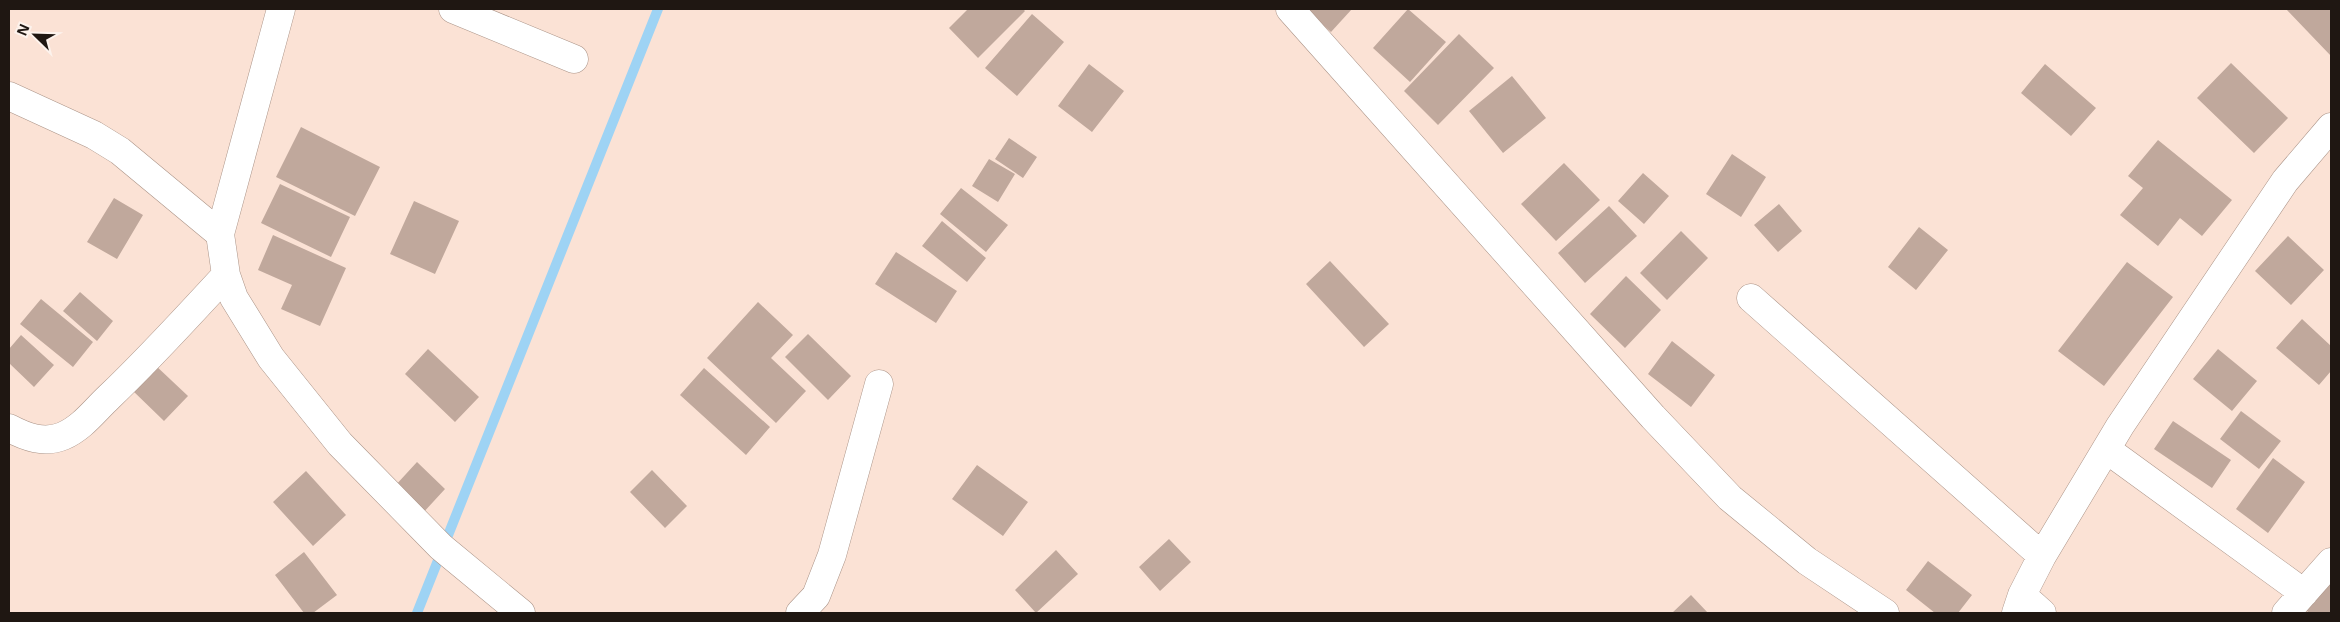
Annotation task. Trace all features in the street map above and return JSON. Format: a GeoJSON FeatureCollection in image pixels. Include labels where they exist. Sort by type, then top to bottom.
{"type":"FeatureCollection","features":[{"type":"Feature","properties":{"kind":"street"},"geometry":{"type":"LineString","coordinates":[[281,9],[220,234],[226,276],[234,298],[271,358],[340,444],[441,547],[522,613]]}},
{"type":"Feature","properties":{"kind":"street"},"geometry":{"type":"LineString","coordinates":[[453,9],[574,60]]}},
{"type":"Feature","properties":{"kind":"street"},"geometry":{"type":"LineString","coordinates":[[1290,9],[1653,417],[1730,498],[1807,560],[1885,613]]}},
{"type":"Feature","properties":{"kind":"street"},"geometry":{"type":"LineString","coordinates":[[9,96],[94,135],[120,151],[220,234]]}},
{"type":"Feature","properties":{"kind":"street"},"geometry":{"type":"LineString","coordinates":[[2042,613],[2019,604],[2042,556],[2106,449],[2285,182],[2331,127]]}},
{"type":"Feature","properties":{"kind":"street"},"geometry":{"type":"LineString","coordinates":[[9,428],[26,438],[46,440],[62,437],[76,429],[133,375],[226,276]]}},
{"type":"Feature","properties":{"kind":"street"},"geometry":{"type":"LineString","coordinates":[[1751,298],[2042,556]]}},
{"type":"Feature","properties":{"kind":"street"},"geometry":{"type":"LineString","coordinates":[[800,613],[816,596],[832,555],[879,384]]}},
{"type":"Feature","properties":{"kind":"street"},"geometry":{"type":"LineString","coordinates":[[2106,449],[2304,593]]}},
{"type":"Feature","properties":{"kind":"street"},"geometry":{"type":"LineString","coordinates":[[2286,613],[2331,562]]}},
{"type":"Feature","properties":{"kind":"building"},"geometry":{"type":"Polygon","coordinates":[[[968,9],[1023,9],[1025,11],[978,58],[949,28],[968,9]]]}},
{"type":"Feature","properties":{"kind":"building"},"geometry":{"type":"Polygon","coordinates":[[[1305,9],[1352,9],[1331,32],[1305,9]]]}},
{"type":"Feature","properties":{"kind":"building"},"geometry":{"type":"Polygon","coordinates":[[[1408,9],[1446,42],[1410,82],[1373,48],[1408,9]]]}},
{"type":"Feature","properties":{"kind":"building"},"geometry":{"type":"Polygon","coordinates":[[[2286,9],[2331,9],[2331,56],[2286,9]]]}},
{"type":"Feature","properties":{"kind":"building"},"geometry":{"type":"Polygon","coordinates":[[[1032,14],[1064,42],[1017,96],[985,68],[1032,14]]]}},
{"type":"Feature","properties":{"kind":"building"},"geometry":{"type":"Polygon","coordinates":[[[1459,34],[1494,68],[1438,125],[1404,91],[1459,34]]]}},
{"type":"Feature","properties":{"kind":"building"},"geometry":{"type":"Polygon","coordinates":[[[2231,63],[2288,118],[2254,153],[2197,98],[2231,63]]]}},
{"type":"Feature","properties":{"kind":"building"},"geometry":{"type":"Polygon","coordinates":[[[1089,64],[1124,91],[1092,132],[1058,106],[1089,64]]]}},
{"type":"Feature","properties":{"kind":"building"},"geometry":{"type":"Polygon","coordinates":[[[2045,64],[2096,108],[2071,136],[2021,93],[2045,64]]]}},
{"type":"Feature","properties":{"kind":"building"},"geometry":{"type":"Polygon","coordinates":[[[1512,76],[1546,118],[1503,153],[1469,111],[1512,76]]]}},
{"type":"Feature","properties":{"kind":"building"},"geometry":{"type":"Polygon","coordinates":[[[301,127],[380,167],[355,216],[276,177],[301,127]]]}},
{"type":"Feature","properties":{"kind":"building"},"geometry":{"type":"Polygon","coordinates":[[[1009,138],[1037,157],[1023,178],[995,159],[1009,138]]]}},
{"type":"Feature","properties":{"kind":"building"},"geometry":{"type":"Polygon","coordinates":[[[2158,140],[2232,200],[2202,236],[2180,218],[2158,246],[2120,215],[2143,188],[2128,176],[2158,140]]]}},
{"type":"Feature","properties":{"kind":"building"},"geometry":{"type":"Polygon","coordinates":[[[1732,154],[1766,177],[1741,217],[1706,194],[1732,154]]]}},
{"type":"Feature","properties":{"kind":"building"},"geometry":{"type":"Polygon","coordinates":[[[989,159],[1015,174],[998,202],[972,186],[989,159]]]}},
{"type":"Feature","properties":{"kind":"building"},"geometry":{"type":"Polygon","coordinates":[[[1564,163],[1600,200],[1556,241],[1521,204],[1564,163]]]}},
{"type":"Feature","properties":{"kind":"building"},"geometry":{"type":"Polygon","coordinates":[[[1643,173],[1669,196],[1644,224],[1618,201],[1643,173]]]}},
{"type":"Feature","properties":{"kind":"building"},"geometry":{"type":"Polygon","coordinates":[[[280,184],[350,217],[331,257],[261,223],[280,184]]]}},
{"type":"Feature","properties":{"kind":"building"},"geometry":{"type":"Polygon","coordinates":[[[961,188],[1008,225],[986,252],[940,214],[961,188]]]}},
{"type":"Feature","properties":{"kind":"building"},"geometry":{"type":"Polygon","coordinates":[[[114,198],[143,215],[117,259],[87,242],[114,198]]]}},
{"type":"Feature","properties":{"kind":"building"},"geometry":{"type":"Polygon","coordinates":[[[414,201],[459,221],[435,274],[390,254],[414,201]]]}},
{"type":"Feature","properties":{"kind":"building"},"geometry":{"type":"Polygon","coordinates":[[[1779,204],[1802,231],[1778,252],[1754,225],[1779,204]]]}},
{"type":"Feature","properties":{"kind":"building"},"geometry":{"type":"Polygon","coordinates":[[[1609,206],[1637,236],[1585,283],[1558,253],[1609,206]]]}},
{"type":"Feature","properties":{"kind":"building"},"geometry":{"type":"Polygon","coordinates":[[[942,221],[986,258],[967,282],[922,246],[942,221]]]}},
{"type":"Feature","properties":{"kind":"building"},"geometry":{"type":"Polygon","coordinates":[[[1919,227],[1948,250],[1916,290],[1888,267],[1919,227]]]}},
{"type":"Feature","properties":{"kind":"building"},"geometry":{"type":"Polygon","coordinates":[[[1681,231],[1708,258],[1667,300],[1640,273],[1681,231]]]}},
{"type":"Feature","properties":{"kind":"building"},"geometry":{"type":"Polygon","coordinates":[[[273,235],[346,268],[320,326],[281,309],[292,285],[258,270],[273,235]]]}},
{"type":"Feature","properties":{"kind":"building"},"geometry":{"type":"Polygon","coordinates":[[[2288,236],[2324,270],[2291,305],[2255,271],[2288,236]]]}},
{"type":"Feature","properties":{"kind":"building"},"geometry":{"type":"Polygon","coordinates":[[[896,252],[957,291],[936,323],[875,284],[896,252]]]}},
{"type":"Feature","properties":{"kind":"building"},"geometry":{"type":"Polygon","coordinates":[[[1330,261],[1389,324],[1364,347],[1306,284],[1330,261]]]}},
{"type":"Feature","properties":{"kind":"building"},"geometry":{"type":"Polygon","coordinates":[[[2127,262],[2173,297],[2104,386],[2058,351],[2127,262]]]}},
{"type":"Feature","properties":{"kind":"building"},"geometry":{"type":"Polygon","coordinates":[[[1626,276],[1661,310],[1625,348],[1590,314],[1626,276]]]}},
{"type":"Feature","properties":{"kind":"building"},"geometry":{"type":"Polygon","coordinates":[[[80,292],[113,321],[97,341],[63,311],[80,292]]]}},
{"type":"Feature","properties":{"kind":"building"},"geometry":{"type":"Polygon","coordinates":[[[41,299],[93,342],[73,367],[20,324],[41,299]]]}},
{"type":"Feature","properties":{"kind":"building"},"geometry":{"type":"Polygon","coordinates":[[[758,302],[793,335],[771,358],[806,391],[776,423],[707,358],[758,302]]]}},
{"type":"Feature","properties":{"kind":"building"},"geometry":{"type":"Polygon","coordinates":[[[2302,319],[2331,346],[2331,371],[2319,385],[2276,348],[2302,319]]]}},
{"type":"Feature","properties":{"kind":"building"},"geometry":{"type":"Polygon","coordinates":[[[808,334],[851,376],[828,400],[785,357],[808,334]]]}},
{"type":"Feature","properties":{"kind":"building"},"geometry":{"type":"Polygon","coordinates":[[[21,335],[54,365],[34,387],[9,363],[9,349],[21,335]]]}},
{"type":"Feature","properties":{"kind":"building"},"geometry":{"type":"Polygon","coordinates":[[[1672,341],[1715,375],[1691,407],[1648,374],[1672,341]]]}},
{"type":"Feature","properties":{"kind":"building"},"geometry":{"type":"Polygon","coordinates":[[[428,349],[479,397],[455,422],[405,374],[428,349]]]}},
{"type":"Feature","properties":{"kind":"building"},"geometry":{"type":"Polygon","coordinates":[[[2218,349],[2257,381],[2232,411],[2193,379],[2218,349]]]}},
{"type":"Feature","properties":{"kind":"building"},"geometry":{"type":"Polygon","coordinates":[[[154,364],[188,396],[164,421],[130,388],[154,364]]]}},
{"type":"Feature","properties":{"kind":"building"},"geometry":{"type":"Polygon","coordinates":[[[704,368],[770,427],[746,455],[680,395],[704,368]]]}},
{"type":"Feature","properties":{"kind":"building"},"geometry":{"type":"Polygon","coordinates":[[[2241,411],[2281,441],[2259,469],[2220,439],[2241,411]]]}},
{"type":"Feature","properties":{"kind":"building"},"geometry":{"type":"Polygon","coordinates":[[[2173,421],[2231,460],[2212,488],[2154,449],[2173,421]]]}},
{"type":"Feature","properties":{"kind":"building"},"geometry":{"type":"Polygon","coordinates":[[[2273,458],[2305,482],[2268,533],[2236,509],[2273,458]]]}},
{"type":"Feature","properties":{"kind":"building"},"geometry":{"type":"Polygon","coordinates":[[[417,462],[445,489],[422,514],[394,487],[417,462]]]}},
{"type":"Feature","properties":{"kind":"building"},"geometry":{"type":"Polygon","coordinates":[[[977,465],[1028,502],[1003,536],[952,499],[977,465]]]}},
{"type":"Feature","properties":{"kind":"building"},"geometry":{"type":"Polygon","coordinates":[[[652,470],[687,506],[665,528],[630,492],[652,470]]]}},
{"type":"Feature","properties":{"kind":"building"},"geometry":{"type":"Polygon","coordinates":[[[306,471],[346,515],[313,546],[273,502],[306,471]]]}},
{"type":"Feature","properties":{"kind":"building"},"geometry":{"type":"Polygon","coordinates":[[[1169,539],[1191,562],[1160,591],[1139,567],[1169,539]]]}},
{"type":"Feature","properties":{"kind":"building"},"geometry":{"type":"Polygon","coordinates":[[[1056,550],[1078,574],[1036,613],[1015,590],[1056,550]]]}},
{"type":"Feature","properties":{"kind":"building"},"geometry":{"type":"Polygon","coordinates":[[[304,552],[337,595],[313,613],[304,613],[275,575],[304,552]]]}},
{"type":"Feature","properties":{"kind":"building"},"geometry":{"type":"Polygon","coordinates":[[[1928,561],[1972,595],[1958,613],[1935,613],[1906,590],[1928,561]]]}},
{"type":"Feature","properties":{"kind":"building"},"geometry":{"type":"Polygon","coordinates":[[[2331,571],[2331,613],[2309,613],[2300,604],[2331,571]]]}},
{"type":"Feature","properties":{"kind":"building"},"geometry":{"type":"Polygon","coordinates":[[[1691,595],[1708,613],[1672,613],[1691,595]]]}},
{"type":"Feature","properties":{"kind":"waterway"},"geometry":{"type":"LineString","coordinates":[[417,613],[658,9]]}}]}
